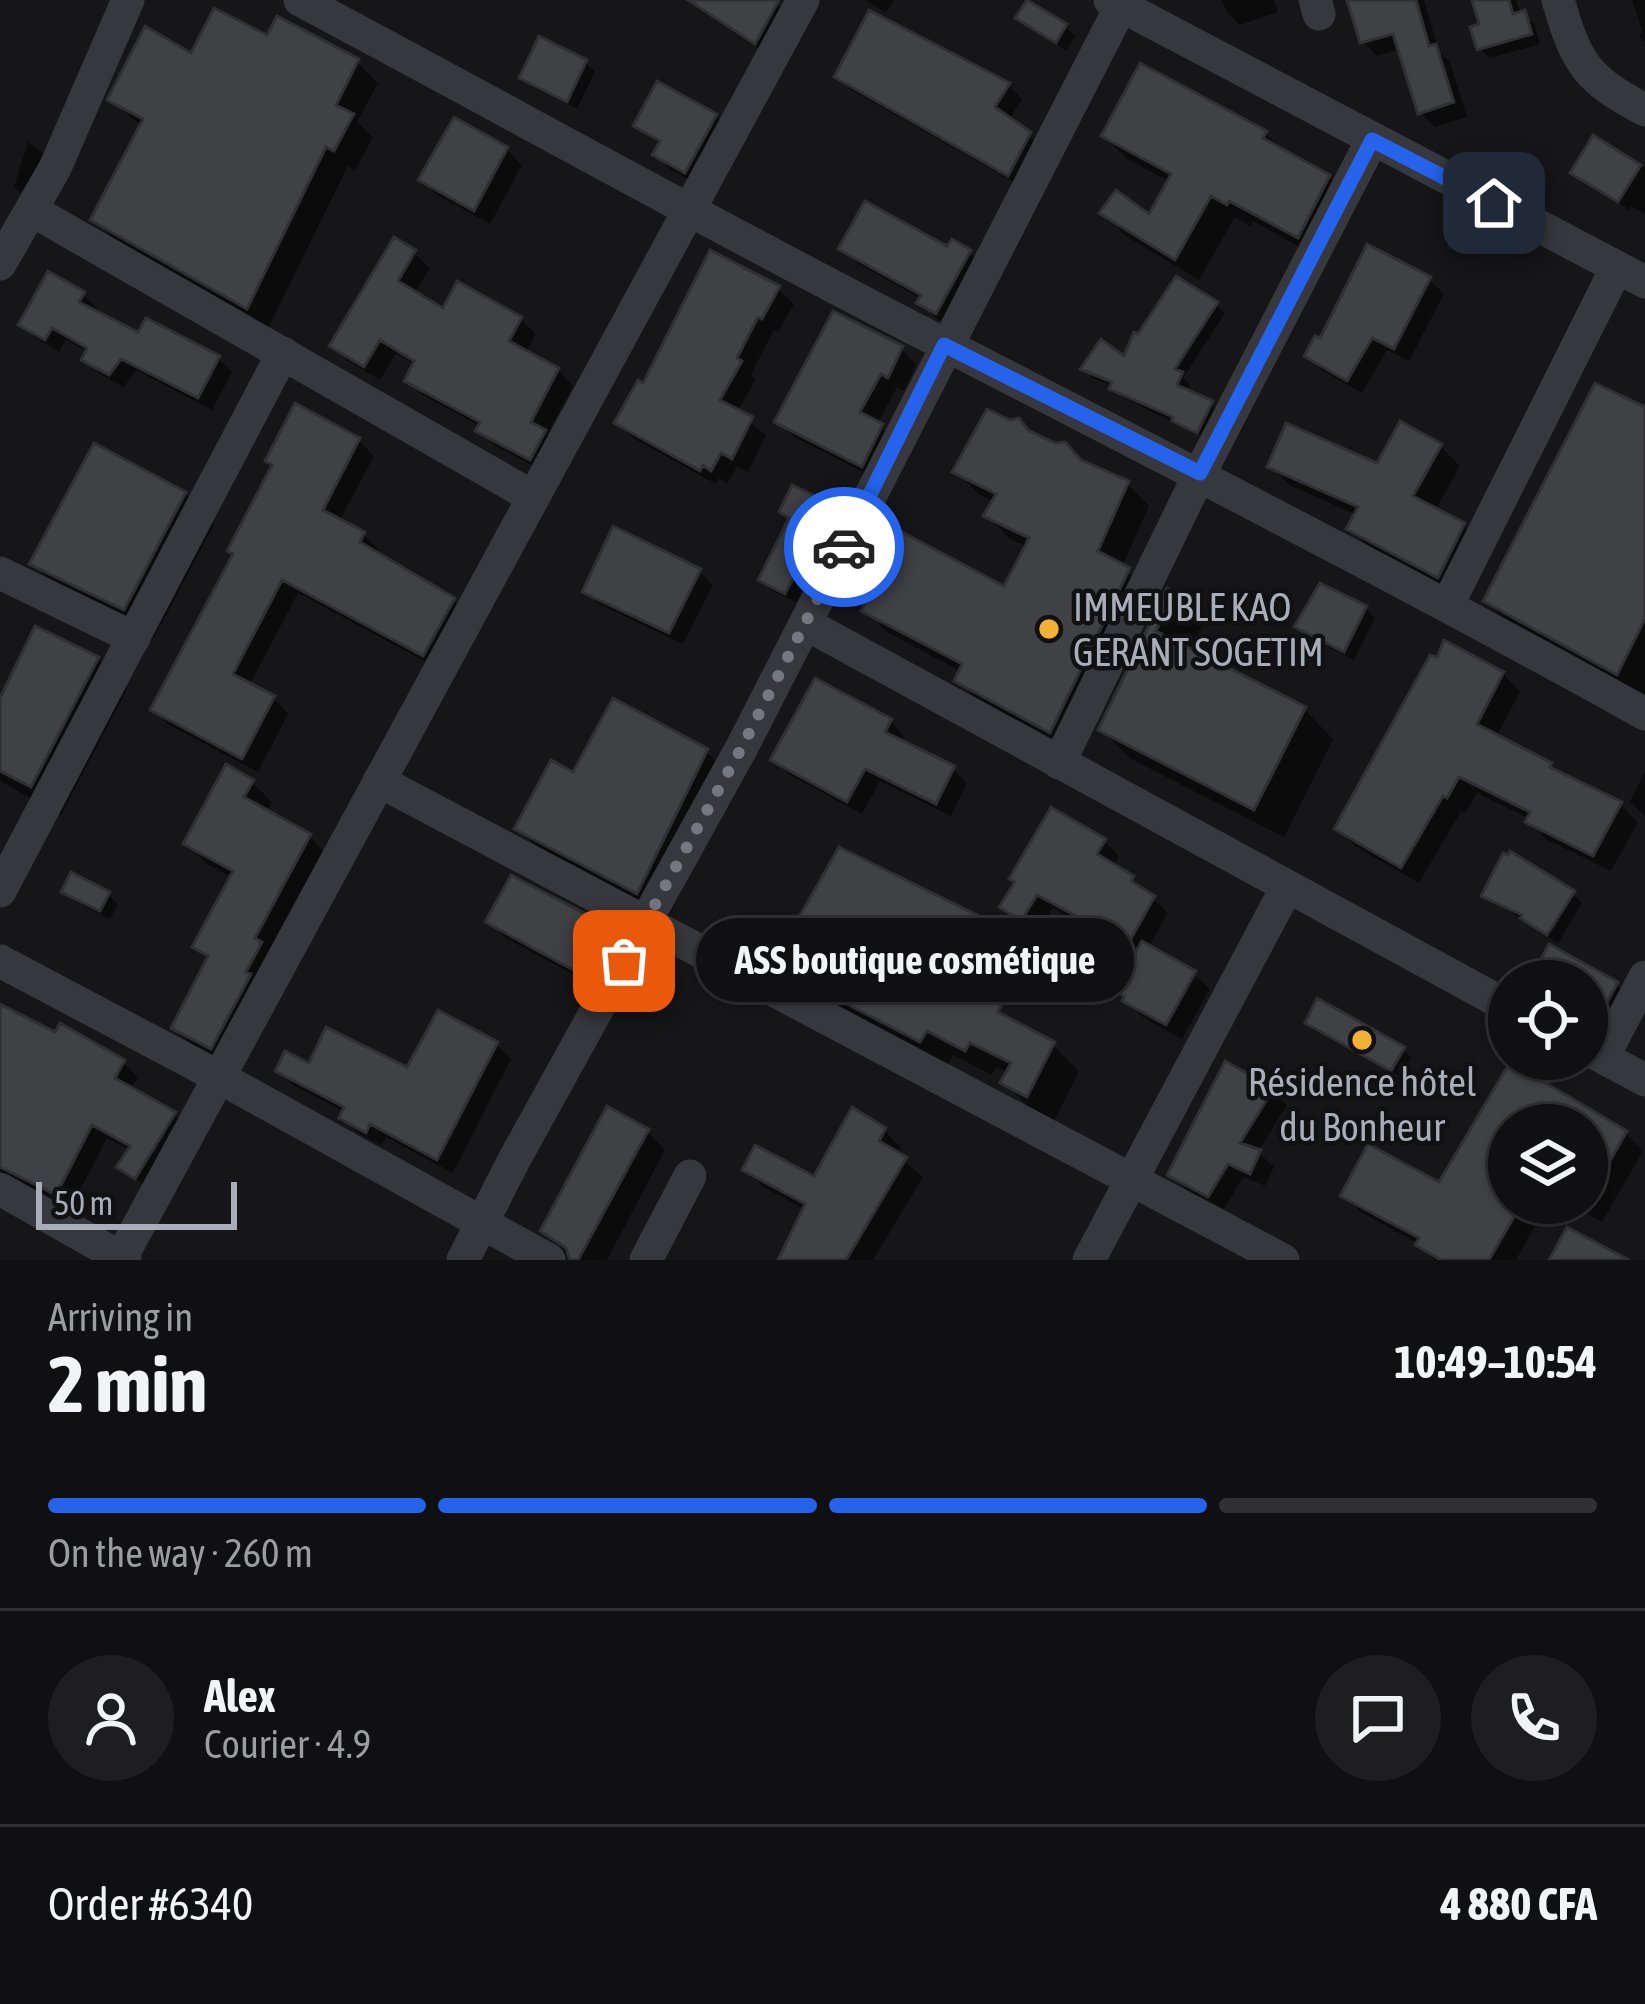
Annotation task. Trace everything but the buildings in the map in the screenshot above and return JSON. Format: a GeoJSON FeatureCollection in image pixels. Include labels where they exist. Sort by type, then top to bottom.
{"type":"FeatureCollection","features":[{"type":"Feature","properties":{"kind":"street"},"geometry":{"type":"LineString","coordinates":[[0,264],[33,211],[128,0]]}},
{"type":"Feature","properties":{"kind":"street"},"geometry":{"type":"LineString","coordinates":[[300,0],[944,345],[1448,604],[1645,714]]}},
{"type":"Feature","properties":{"kind":"street"},"geometry":{"type":"LineString","coordinates":[[0,1189],[123,1259],[803,0]]}},
{"type":"Feature","properties":{"kind":"street"},"geometry":{"type":"LineString","coordinates":[[1558,0],[1574,53],[1587,70],[1645,110]]}},
{"type":"Feature","properties":{"kind":"street"},"geometry":{"type":"LineString","coordinates":[[463,1260],[806,624],[1115,3],[1631,274],[1448,604]]}},
{"type":"Feature","properties":{"kind":"street"},"geometry":{"type":"LineString","coordinates":[[1059,763],[1200,473],[1372,140]]}},
{"type":"Feature","properties":{"kind":"street"},"geometry":{"type":"LineString","coordinates":[[33,211],[533,497]]}},
{"type":"Feature","properties":{"kind":"street"},"geometry":{"type":"LineString","coordinates":[[0,891],[283,353]]}},
{"type":"Feature","properties":{"kind":"street"},"geometry":{"type":"LineString","coordinates":[[0,573],[134,638]]}},
{"type":"Feature","properties":{"kind":"street"},"geometry":{"type":"LineString","coordinates":[[806,624],[1488,996]]}},
{"type":"Feature","properties":{"kind":"street"},"geometry":{"type":"LineString","coordinates":[[380,781],[1283,1260]]}},
{"type":"Feature","properties":{"kind":"street"},"geometry":{"type":"LineString","coordinates":[[1088,1260],[1287,887]]}},
{"type":"Feature","properties":{"kind":"street"},"geometry":{"type":"LineString","coordinates":[[0,961],[549,1260]]}},
{"type":"Feature","properties":{"kind":"street"},"geometry":{"type":"LineString","coordinates":[[1608,1033],[1645,977]]}},
{"type":"Feature","properties":{"kind":"street"},"geometry":{"type":"LineString","coordinates":[[1608,1060],[1645,1080]]}},
{"type":"Feature","properties":{"kind":"street"},"geometry":{"type":"LineString","coordinates":[[646,1260],[690,1176]]}},
{"type":"Feature","properties":{"kind":"way so far"},"geometry":{"type":"LineString","coordinates":[[624,961],[742,747],[844,547]]}},
{"type":"Feature","properties":{"kind":"place","name":"IMMEUBLE KAO GERANT SOGETIM"},"geometry":{"type":"Point","coordinates":[1049,629]}},
{"type":"Feature","properties":{"kind":"place","name":"ASS boutique cosmétique"},"geometry":{"type":"Point","coordinates":[624,961]}},
{"type":"Feature","properties":{"kind":"place","name":"Résidence hôtel du Bonheur"},"geometry":{"type":"Point","coordinates":[1362,1040]}},
{"type":"Feature","properties":{"kind":"route"},"geometry":{"type":"LineString","coordinates":[[844,547],[944,345],[1200,473],[1372,140],[1494,203]]}}]}
